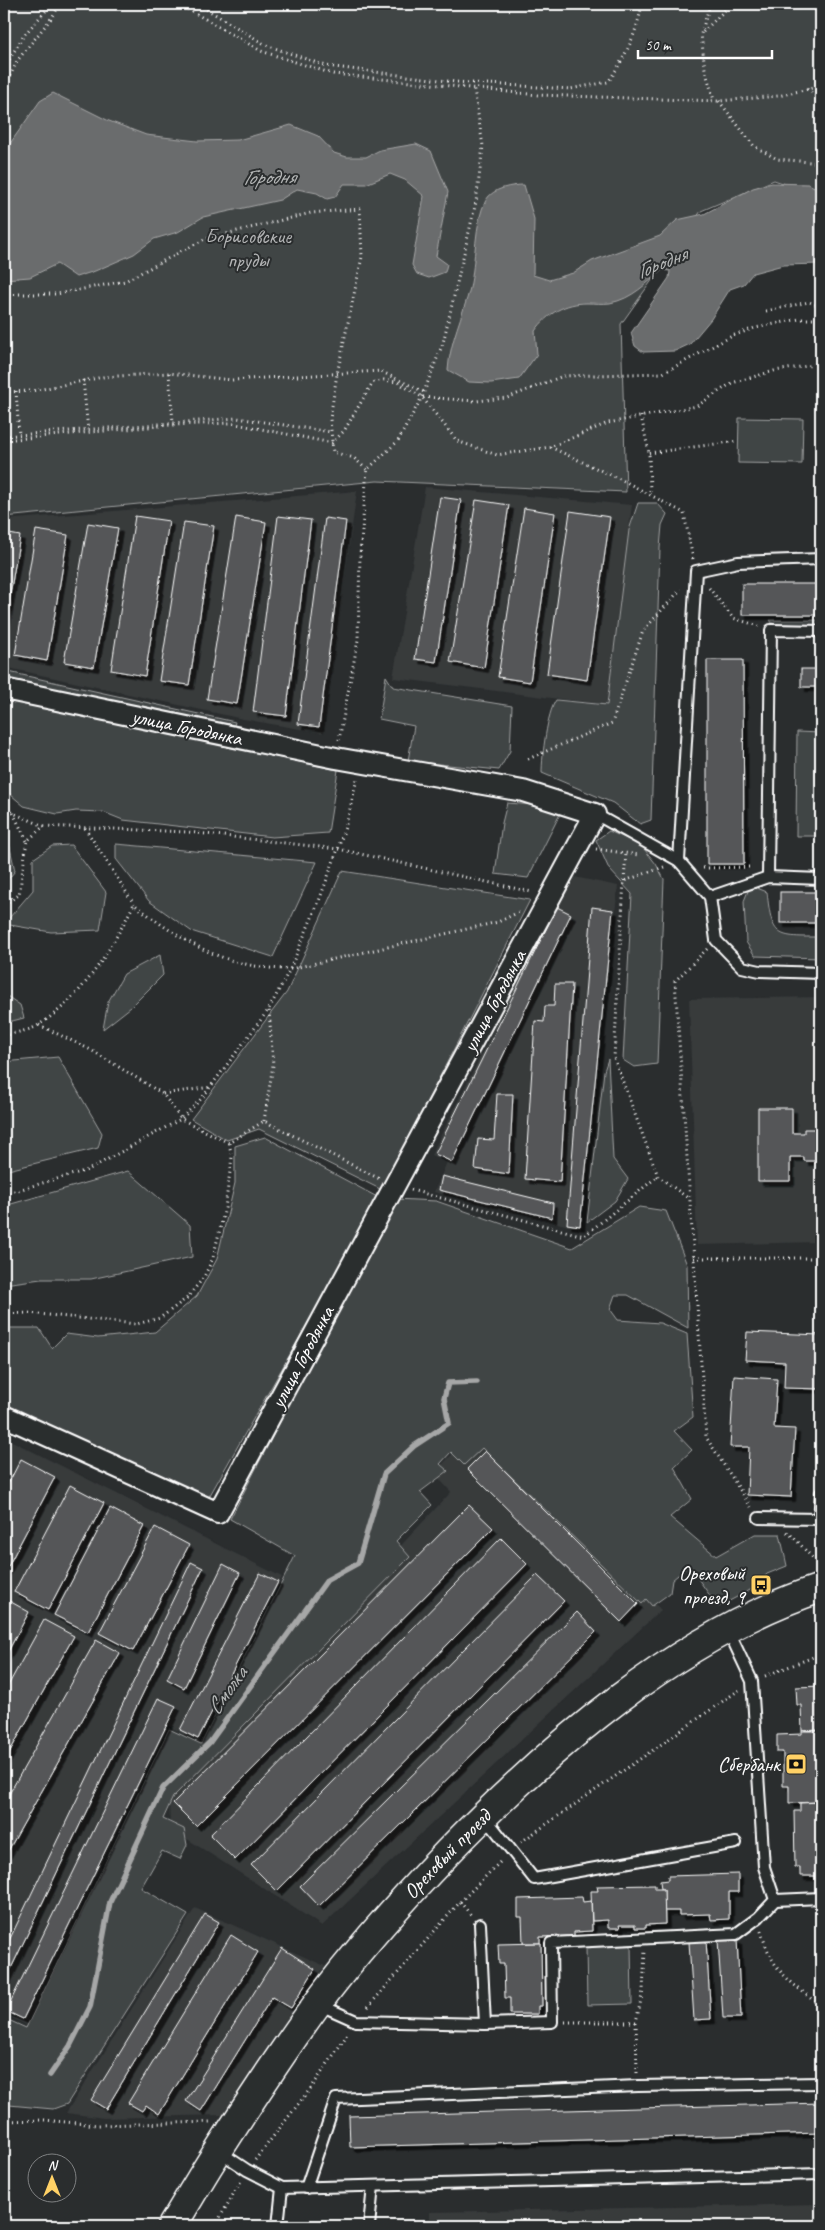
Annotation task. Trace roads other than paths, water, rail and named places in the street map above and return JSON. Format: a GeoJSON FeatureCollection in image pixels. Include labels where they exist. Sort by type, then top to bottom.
{"type":"FeatureCollection","features":[{"type":"Feature","properties":{"kind":"street","name":"улица Городянка"},"geometry":{"type":"LineString","coordinates":[[4,689],[336,758],[523,791],[595,814],[218,1513],[4,1416]]}},
{"type":"Feature","properties":{"kind":"street","name":"Ореховый проезд"},"geometry":{"type":"LineString","coordinates":[[172,2226],[218,2151],[317,2004],[388,1916],[484,1816],[524,1778],[619,1700],[691,1649],[746,1618],[821,1588]]}},
{"type":"Feature","properties":{"kind":"lane"},"geometry":{"type":"LineString","coordinates":[[682,864],[696,571],[738,562],[821,559]]}},
{"type":"Feature","properties":{"kind":"lane"},"geometry":{"type":"LineString","coordinates":[[768,872],[771,630],[821,631]]}},
{"type":"Feature","properties":{"kind":"lane"},"geometry":{"type":"LineString","coordinates":[[595,814],[682,864],[710,897],[716,940],[742,967],[760,971],[821,973]]}},
{"type":"Feature","properties":{"kind":"lane"},"geometry":{"type":"LineString","coordinates":[[710,897],[768,872],[821,879]]}},
{"type":"Feature","properties":{"kind":"lane"},"geometry":{"type":"LineString","coordinates":[[759,1518],[819,1519],[821,1493]]}},
{"type":"Feature","properties":{"kind":"lane"},"geometry":{"type":"LineString","coordinates":[[727,1628],[752,1681],[764,1868],[775,1900]]}},
{"type":"Feature","properties":{"kind":"lane"},"geometry":{"type":"LineString","coordinates":[[484,1816],[534,1879],[736,1843]]}},
{"type":"Feature","properties":{"kind":"lane"},"geometry":{"type":"LineString","coordinates":[[317,2004],[356,2021],[485,2024],[552,2022],[551,1943],[736,1934],[759,1917],[775,1900],[821,1898]]}},
{"type":"Feature","properties":{"kind":"lane"},"geometry":{"type":"LineString","coordinates":[[480,1924],[485,2024]]}},
{"type":"Feature","properties":{"kind":"lane"},"geometry":{"type":"LineString","coordinates":[[306,2188],[336,2099],[638,2086],[821,2083]]}},
{"type":"Feature","properties":{"kind":"lane"},"geometry":{"type":"LineString","coordinates":[[218,2151],[247,2170],[282,2188],[821,2174]]}},
{"type":"Feature","properties":{"kind":"lane"},"geometry":{"type":"LineString","coordinates":[[369,2226],[373,2186]]}},
{"type":"Feature","properties":{"kind":"lane"},"geometry":{"type":"LineString","coordinates":[[278,2226],[282,2188]]}},
{"type":"Feature","properties":{"kind":"water","name":"Городня"},"geometry":{"type":"Polygon","coordinates":[[[53,93],[109,121],[146,135],[197,141],[238,140],[291,125],[318,136],[334,153],[347,157],[366,157],[380,150],[416,144],[431,151],[448,192],[436,256],[447,264],[445,272],[429,278],[417,274],[412,265],[424,196],[405,180],[390,174],[366,184],[344,184],[335,197],[327,199],[317,193],[297,189],[280,200],[203,217],[178,232],[154,239],[134,254],[76,277],[57,264],[30,277],[4,279],[4,152],[40,101],[53,93]]]}},
{"type":"Feature","properties":{"kind":"water","name":"Городня"},"geometry":{"type":"Polygon","coordinates":[[[772,183],[808,184],[821,190],[821,264],[783,265],[753,273],[744,284],[730,289],[711,319],[690,344],[675,351],[643,352],[635,346],[631,333],[669,278],[670,271],[662,270],[639,290],[618,301],[579,303],[564,307],[551,314],[535,331],[537,354],[519,379],[491,383],[469,382],[448,370],[454,338],[470,288],[479,219],[486,200],[498,190],[524,185],[534,219],[533,275],[549,280],[573,273],[592,261],[660,236],[677,220],[704,214],[753,188],[772,183]]]}},
{"type":"Feature","properties":{"kind":"waterway","name":"Смолка"},"geometry":{"type":"LineString","coordinates":[[50,2075],[70,2046],[90,2007],[110,1902],[163,1788],[210,1742],[327,1580],[358,1563],[384,1474],[414,1446],[449,1423],[444,1398],[448,1383],[477,1382]]}},
{"type":"Feature","properties":{"kind":"place","name":"Ореховый проезд, 9"},"geometry":{"type":"Point","coordinates":[761,1585]}},
{"type":"Feature","properties":{"kind":"place","name":"Сбербанк"},"geometry":{"type":"Point","coordinates":[796,1764]}},
{"type":"Feature","properties":{"kind":"park label","name":"Борисовские пруды"},"geometry":{"type":"Point","coordinates":[248,248]}}]}
